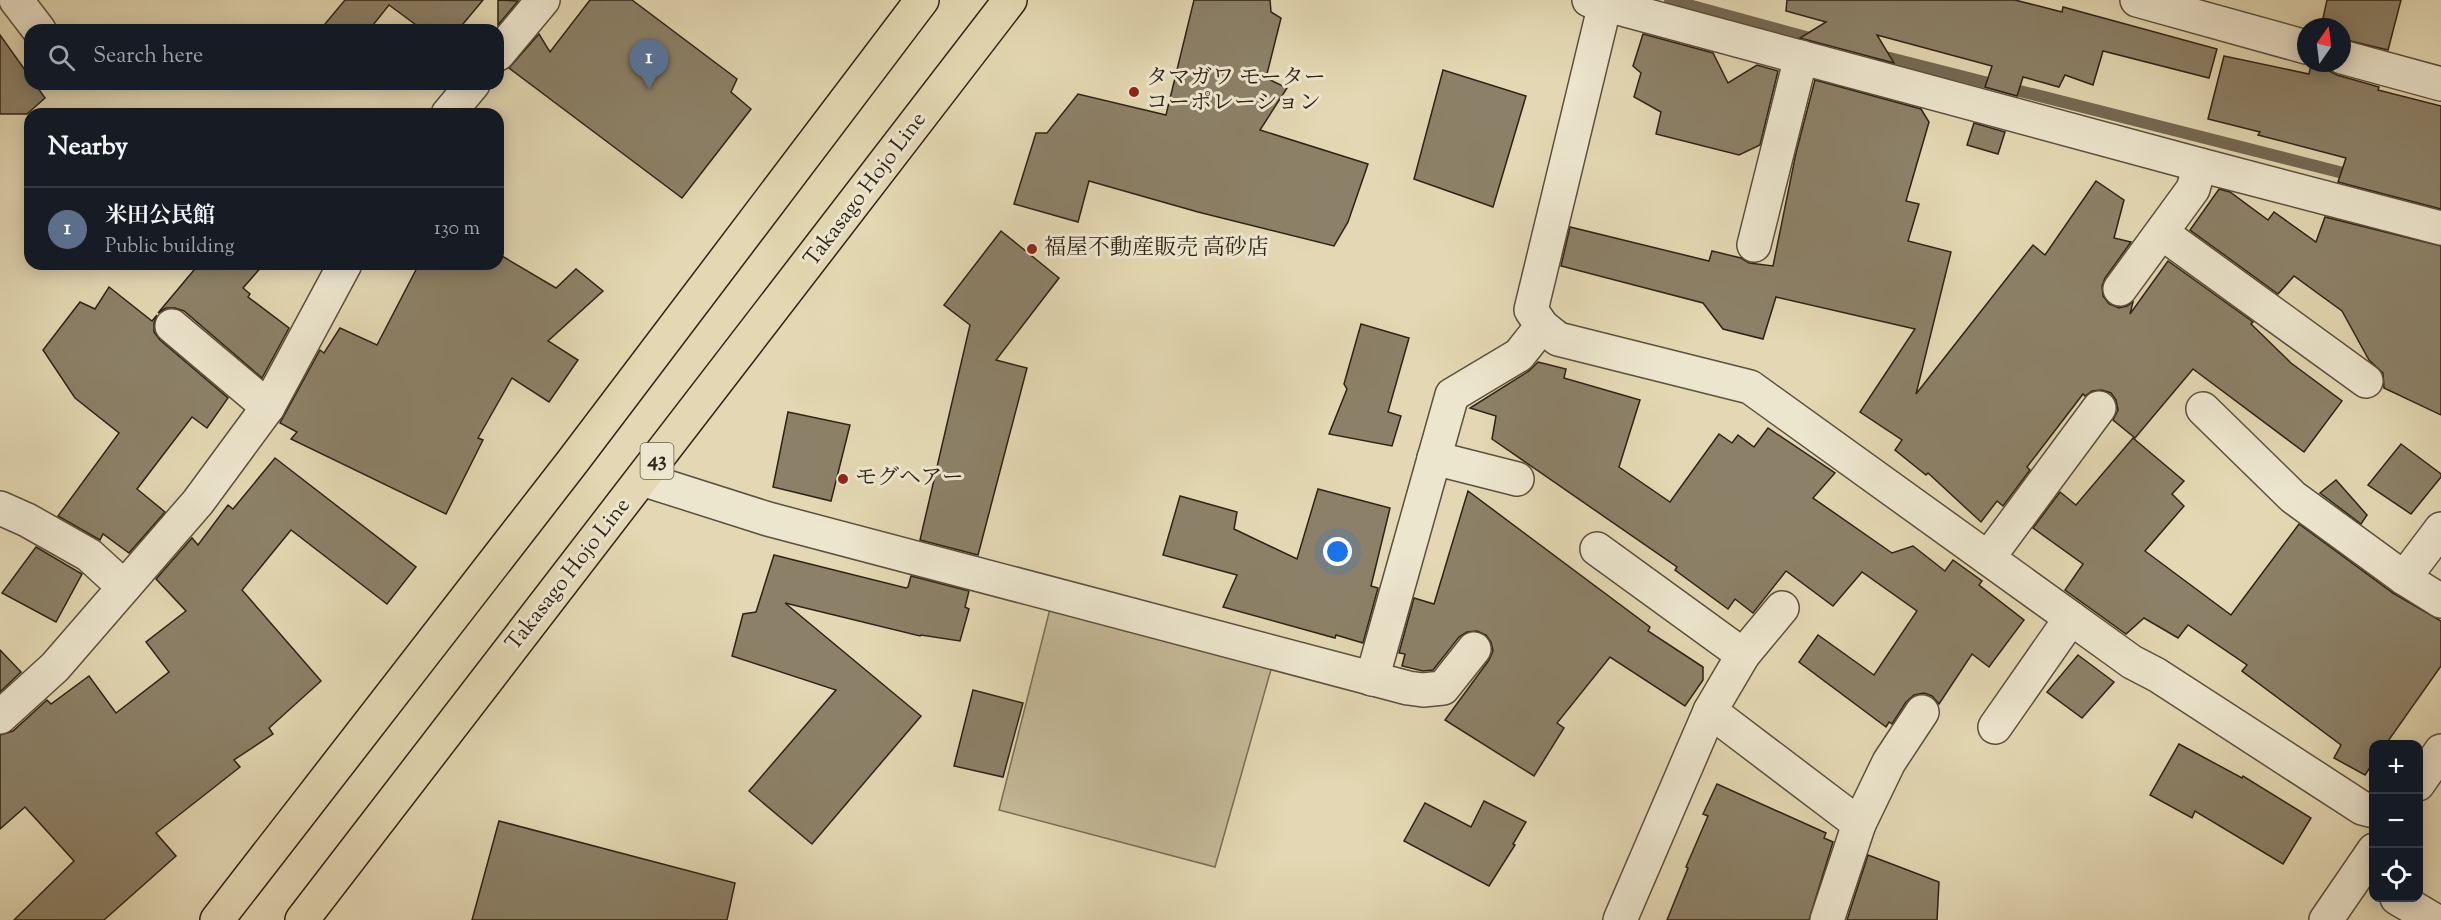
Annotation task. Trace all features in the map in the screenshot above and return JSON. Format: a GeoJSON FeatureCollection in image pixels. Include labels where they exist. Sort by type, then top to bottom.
{"type":"FeatureCollection","features":[{"type":"Feature","properties":{"kind":"main road"},"geometry":{"type":"LineString","coordinates":[[217,920],[573,461],[922,0]]}},
{"type":"Feature","properties":{"kind":"main road","name":"Takasago Hojo Line"},"geometry":{"type":"LineString","coordinates":[[302,920],[1010,0]]}},
{"type":"Feature","properties":{"kind":"street"},"geometry":{"type":"LineString","coordinates":[[16,0],[34,24]]}},
{"type":"Feature","properties":{"kind":"street"},"geometry":{"type":"LineString","coordinates":[[504,47],[543,0]]}},
{"type":"Feature","properties":{"kind":"street"},"geometry":{"type":"LineString","coordinates":[[2137,0],[2297,44]]}},
{"type":"Feature","properties":{"kind":"street"},"geometry":{"type":"LineString","coordinates":[[2369,810],[2362,808],[2157,675],[2132,662],[1750,387],[1558,339],[1542,326],[1531,310],[1597,2],[2441,228]]}},
{"type":"Feature","properties":{"kind":"street"},"geometry":{"type":"LineString","coordinates":[[1754,245],[1801,57]]}},
{"type":"Feature","properties":{"kind":"street"},"geometry":{"type":"LineString","coordinates":[[2351,59],[2441,84]]}},
{"type":"Feature","properties":{"kind":"street"},"geometry":{"type":"LineString","coordinates":[[453,108],[468,90]]}},
{"type":"Feature","properties":{"kind":"street"},"geometry":{"type":"LineString","coordinates":[[2120,289],[2193,189],[2200,165]]}},
{"type":"Feature","properties":{"kind":"street"},"geometry":{"type":"LineString","coordinates":[[2162,234],[2366,381]]}},
{"type":"Feature","properties":{"kind":"street"},"geometry":{"type":"LineString","coordinates":[[0,717],[55,667],[198,502],[268,407],[342,270]]}},
{"type":"Feature","properties":{"kind":"street"},"geometry":{"type":"LineString","coordinates":[[172,326],[268,407]]}},
{"type":"Feature","properties":{"kind":"street"},"geometry":{"type":"LineString","coordinates":[[1372,679],[1452,394],[1519,355],[1542,326]]}},
{"type":"Feature","properties":{"kind":"street"},"geometry":{"type":"LineString","coordinates":[[1988,558],[2099,408]]}},
{"type":"Feature","properties":{"kind":"street"},"geometry":{"type":"LineString","coordinates":[[2204,409],[2293,497],[2404,578],[2441,601]]}},
{"type":"Feature","properties":{"kind":"street"},"geometry":{"type":"LineString","coordinates":[[1434,458],[1517,479]]}},
{"type":"Feature","properties":{"kind":"street"},"geometry":{"type":"LineString","coordinates":[[642,479],[768,519],[1372,679],[1423,690],[1443,688],[1474,649]]}},
{"type":"Feature","properties":{"kind":"street"},"geometry":{"type":"LineString","coordinates":[[0,508],[27,520],[89,555],[124,587]]}},
{"type":"Feature","properties":{"kind":"street"},"geometry":{"type":"LineString","coordinates":[[2404,578],[2441,529]]}},
{"type":"Feature","properties":{"kind":"street"},"geometry":{"type":"LineString","coordinates":[[1597,549],[1743,656]]}},
{"type":"Feature","properties":{"kind":"street"},"geometry":{"type":"LineString","coordinates":[[1620,920],[1710,711],[1743,656],[1782,608]]}},
{"type":"Feature","properties":{"kind":"street"},"geometry":{"type":"LineString","coordinates":[[1995,728],[2071,618]]}},
{"type":"Feature","properties":{"kind":"street"},"geometry":{"type":"LineString","coordinates":[[1710,711],[1859,825]]}},
{"type":"Feature","properties":{"kind":"street"},"geometry":{"type":"LineString","coordinates":[[1827,920],[1859,825],[1889,762],[1922,712]]}},
{"type":"Feature","properties":{"kind":"street"},"geometry":{"type":"LineString","coordinates":[[2423,777],[2441,752]]}},
{"type":"Feature","properties":{"kind":"street"},"geometry":{"type":"LineString","coordinates":[[2326,920],[2368,869]]}},
{"type":"Feature","properties":{"kind":"street"},"geometry":{"type":"LineString","coordinates":[[2405,902],[2434,920]]}},
{"type":"Feature","properties":{"kind":"shaded area"},"geometry":{"type":"Polygon","coordinates":[[[1052,601],[1274,659],[1215,867],[999,810],[1052,601]]]}},
{"type":"Feature","properties":{"kind":"building"},"geometry":{"type":"Polygon","coordinates":[[[345,0],[483,0],[463,24],[415,24],[389,5],[374,24],[325,24],[345,0]]]}},
{"type":"Feature","properties":{"kind":"building"},"geometry":{"type":"Polygon","coordinates":[[[498,0],[518,1],[499,24],[498,0]]]}},
{"type":"Feature","properties":{"kind":"building"},"geometry":{"type":"Polygon","coordinates":[[[590,0],[632,0],[737,79],[731,92],[751,109],[682,198],[509,68],[539,34],[550,52],[590,0]]]}},
{"type":"Feature","properties":{"kind":"building"},"geometry":{"type":"Polygon","coordinates":[[[1194,0],[1270,0],[1271,12],[1281,18],[1266,78],[1287,88],[1260,130],[1368,164],[1348,222],[1334,246],[1198,212],[1089,181],[1078,222],[1014,204],[1036,133],[1047,133],[1078,94],[1166,115],[1194,0]]]}},
{"type":"Feature","properties":{"kind":"building"},"geometry":{"type":"Polygon","coordinates":[[[1787,0],[2015,0],[2062,12],[2063,7],[2217,49],[2209,78],[2103,51],[2093,85],[2065,75],[2059,87],[2023,77],[2017,96],[1985,87],[1992,66],[1877,35],[1894,63],[1800,38],[1826,22],[1786,11],[1787,0]]]}},
{"type":"Feature","properties":{"kind":"building"},"geometry":{"type":"Polygon","coordinates":[[[2327,0],[2401,0],[2388,50],[2351,41],[2351,18],[2323,18],[2327,0]]]}},
{"type":"Feature","properties":{"kind":"building"},"geometry":{"type":"Polygon","coordinates":[[[1643,34],[1713,53],[1728,83],[1757,65],[1778,71],[1760,145],[1739,155],[1656,134],[1661,112],[1634,97],[1641,73],[1633,66],[1643,34]]]}},
{"type":"Feature","properties":{"kind":"building"},"geometry":{"type":"Polygon","coordinates":[[[0,35],[24,69],[24,90],[39,90],[45,98],[34,108],[24,108],[24,114],[0,114],[0,35]]]}},
{"type":"Feature","properties":{"kind":"building"},"geometry":{"type":"Polygon","coordinates":[[[2224,56],[2309,74],[2309,72],[2331,72],[2379,87],[2378,90],[2441,106],[2441,209],[2338,182],[2346,158],[2208,119],[2224,56]]]}},
{"type":"Feature","properties":{"kind":"building"},"geometry":{"type":"Polygon","coordinates":[[[1443,70],[1526,96],[1493,207],[1414,179],[1443,70]]]}},
{"type":"Feature","properties":{"kind":"building"},"geometry":{"type":"Polygon","coordinates":[[[1815,80],[1921,109],[1929,122],[1906,201],[1919,204],[1908,241],[1951,252],[1916,394],[2033,245],[2045,255],[2096,181],[2124,200],[2114,238],[2131,242],[2105,278],[2102,286],[2103,296],[2109,304],[2119,308],[2133,302],[2130,314],[2168,261],[2253,322],[2251,324],[2291,363],[2342,401],[2304,452],[2193,369],[2135,438],[2113,420],[2118,410],[2116,400],[2111,393],[2102,390],[2092,391],[2085,396],[2083,394],[2027,467],[2030,470],[2003,506],[1997,501],[1981,522],[1928,473],[1926,475],[1895,450],[1902,440],[1860,412],[1915,329],[1776,297],[1763,339],[1723,329],[1703,303],[1561,266],[1570,227],[1709,261],[1712,251],[1741,258],[1749,263],[1773,266],[1796,153],[1815,80]]]}},
{"type":"Feature","properties":{"kind":"building"},"geometry":{"type":"Polygon","coordinates":[[[1974,123],[2005,132],[1998,154],[1967,145],[1974,123]]]}},
{"type":"Feature","properties":{"kind":"building"},"geometry":{"type":"Polygon","coordinates":[[[2219,189],[2230,192],[2268,220],[2274,212],[2316,242],[2325,217],[2441,246],[2441,415],[2384,388],[2383,373],[2369,360],[2342,311],[2294,276],[2278,294],[2190,230],[2219,189]]]}},
{"type":"Feature","properties":{"kind":"building"},"geometry":{"type":"Polygon","coordinates":[[[1001,231],[1059,278],[996,360],[1027,368],[978,555],[920,540],[970,325],[944,305],[1001,231]]]}},
{"type":"Feature","properties":{"kind":"building"},"geometry":{"type":"Polygon","coordinates":[[[504,257],[556,288],[576,269],[603,291],[548,341],[578,360],[549,402],[512,378],[478,438],[483,440],[446,514],[291,439],[297,432],[280,423],[320,350],[324,353],[340,328],[377,345],[416,270],[504,270],[504,257]]]}},
{"type":"Feature","properties":{"kind":"building"},"geometry":{"type":"Polygon","coordinates":[[[194,270],[259,270],[243,288],[250,294],[248,297],[289,328],[262,378],[184,311],[166,308],[158,313],[194,270]]]}},
{"type":"Feature","properties":{"kind":"building"},"geometry":{"type":"Polygon","coordinates":[[[109,287],[152,321],[157,315],[154,332],[160,340],[228,398],[207,428],[192,417],[137,489],[165,512],[129,553],[103,534],[100,540],[58,516],[119,433],[75,398],[43,350],[80,302],[95,309],[109,287]]]}},
{"type":"Feature","properties":{"kind":"building"},"geometry":{"type":"Polygon","coordinates":[[[1361,324],[1409,338],[1388,412],[1401,416],[1392,446],[1329,434],[1347,389],[1344,384],[1361,324]]]}},
{"type":"Feature","properties":{"kind":"building"},"geometry":{"type":"Polygon","coordinates":[[[1538,362],[1566,369],[1564,378],[1640,400],[1619,467],[1670,502],[1719,434],[1732,443],[1738,435],[1754,447],[1768,428],[1835,473],[1813,498],[1892,553],[1913,546],[1945,571],[1953,560],[1982,581],[1979,585],[2024,620],[1989,667],[1972,654],[1939,704],[1932,696],[1924,693],[1914,695],[1906,702],[1892,724],[1889,722],[1886,727],[1799,662],[1818,635],[1874,675],[1917,611],[1862,572],[1833,606],[1786,571],[1753,613],[1735,599],[1728,609],[1675,570],[1677,567],[1492,439],[1496,416],[1470,408],[1529,371],[1538,362]]]}},
{"type":"Feature","properties":{"kind":"building"},"geometry":{"type":"Polygon","coordinates":[[[788,412],[850,425],[831,501],[773,487],[788,412]]]}},
{"type":"Feature","properties":{"kind":"building"},"geometry":{"type":"Polygon","coordinates":[[[2133,438],[2184,481],[2172,494],[2184,506],[2145,551],[2231,615],[2299,524],[2393,593],[2441,621],[2441,666],[2389,740],[2369,740],[2369,769],[2365,775],[2334,758],[2341,745],[2242,671],[2247,665],[2188,625],[2178,638],[2144,618],[2126,634],[2065,590],[2083,564],[2033,528],[2060,492],[2076,505],[2133,438]]]}},
{"type":"Feature","properties":{"kind":"building"},"geometry":{"type":"Polygon","coordinates":[[[2401,444],[2441,474],[2411,514],[2368,485],[2401,444]]]}},
{"type":"Feature","properties":{"kind":"building"},"geometry":{"type":"Polygon","coordinates":[[[275,458],[416,567],[387,604],[291,530],[242,590],[321,681],[269,728],[273,734],[234,760],[240,767],[156,833],[176,856],[104,920],[14,920],[74,861],[25,807],[0,829],[0,735],[13,731],[47,700],[51,704],[89,676],[116,713],[169,672],[146,642],[186,611],[156,579],[192,538],[198,545],[228,505],[233,509],[275,458]]]}},
{"type":"Feature","properties":{"kind":"building"},"geometry":{"type":"Polygon","coordinates":[[[2336,480],[2367,515],[2361,524],[2320,493],[2336,480]]]}},
{"type":"Feature","properties":{"kind":"building"},"geometry":{"type":"Polygon","coordinates":[[[1318,489],[1390,508],[1371,586],[1378,588],[1363,643],[1336,635],[1335,638],[1223,607],[1237,575],[1163,555],[1180,496],[1237,512],[1234,529],[1297,559],[1318,489]]]}},
{"type":"Feature","properties":{"kind":"building"},"geometry":{"type":"Polygon","coordinates":[[[1468,491],[1650,627],[1648,631],[1703,667],[1703,680],[1685,706],[1610,657],[1557,723],[1564,728],[1534,776],[1445,720],[1489,660],[1493,651],[1491,642],[1486,635],[1477,631],[1467,632],[1459,637],[1433,670],[1423,671],[1402,666],[1405,654],[1399,653],[1414,598],[1434,604],[1468,491]]]}},
{"type":"Feature","properties":{"kind":"building"},"geometry":{"type":"Polygon","coordinates":[[[36,547],[82,574],[56,622],[2,593],[36,547]]]}},
{"type":"Feature","properties":{"kind":"building"},"geometry":{"type":"Polygon","coordinates":[[[774,555],[906,588],[911,576],[969,591],[965,607],[969,609],[960,641],[920,636],[785,603],[921,716],[812,844],[749,791],[836,690],[732,656],[743,614],[756,612],[774,555]]]}},
{"type":"Feature","properties":{"kind":"building"},"geometry":{"type":"Polygon","coordinates":[[[0,650],[21,672],[0,692],[0,650]]]}},
{"type":"Feature","properties":{"kind":"building"},"geometry":{"type":"Polygon","coordinates":[[[2078,655],[2114,682],[2082,718],[2047,692],[2078,655]]]}},
{"type":"Feature","properties":{"kind":"building"},"geometry":{"type":"Polygon","coordinates":[[[973,690],[1023,703],[1003,777],[954,766],[973,690]]]}},
{"type":"Feature","properties":{"kind":"building"},"geometry":{"type":"Polygon","coordinates":[[[2179,744],[2242,778],[2243,776],[2311,818],[2283,864],[2195,811],[2192,818],[2150,795],[2179,744]]]}},
{"type":"Feature","properties":{"kind":"building"},"geometry":{"type":"Polygon","coordinates":[[[1717,784],[1826,833],[1824,838],[1833,842],[1809,920],[1667,920],[1708,816],[1703,814],[1717,784]]]}},
{"type":"Feature","properties":{"kind":"building"},"geometry":{"type":"Polygon","coordinates":[[[1484,801],[1526,822],[1513,844],[1515,845],[1489,886],[1404,841],[1425,803],[1471,827],[1484,801]]]}},
{"type":"Feature","properties":{"kind":"building"},"geometry":{"type":"Polygon","coordinates":[[[499,821],[735,883],[727,920],[472,920],[499,821]]]}},
{"type":"Feature","properties":{"kind":"building"},"geometry":{"type":"Polygon","coordinates":[[[1868,855],[1939,882],[1937,920],[1847,920],[1868,855]]]}},
{"type":"Feature","properties":{"kind":"waterway"},"geometry":{"type":"LineString","coordinates":[[1670,0],[1817,40]]}},
{"type":"Feature","properties":{"kind":"waterway"},"geometry":{"type":"LineString","coordinates":[[1878,55],[2355,176]]}},
{"type":"Feature","properties":{"kind":"place","name":"米田公民館"},"geometry":{"type":"Point","coordinates":[649,89]}},
{"type":"Feature","properties":{"kind":"place","name":"タマガワ モーター コーポレーション"},"geometry":{"type":"Point","coordinates":[1134,92]}},
{"type":"Feature","properties":{"kind":"place","name":"福屋不動産販売 高砂店"},"geometry":{"type":"Point","coordinates":[1032,249]}},
{"type":"Feature","properties":{"kind":"place","name":"モグヘアー"},"geometry":{"type":"Point","coordinates":[843,479]}}]}
